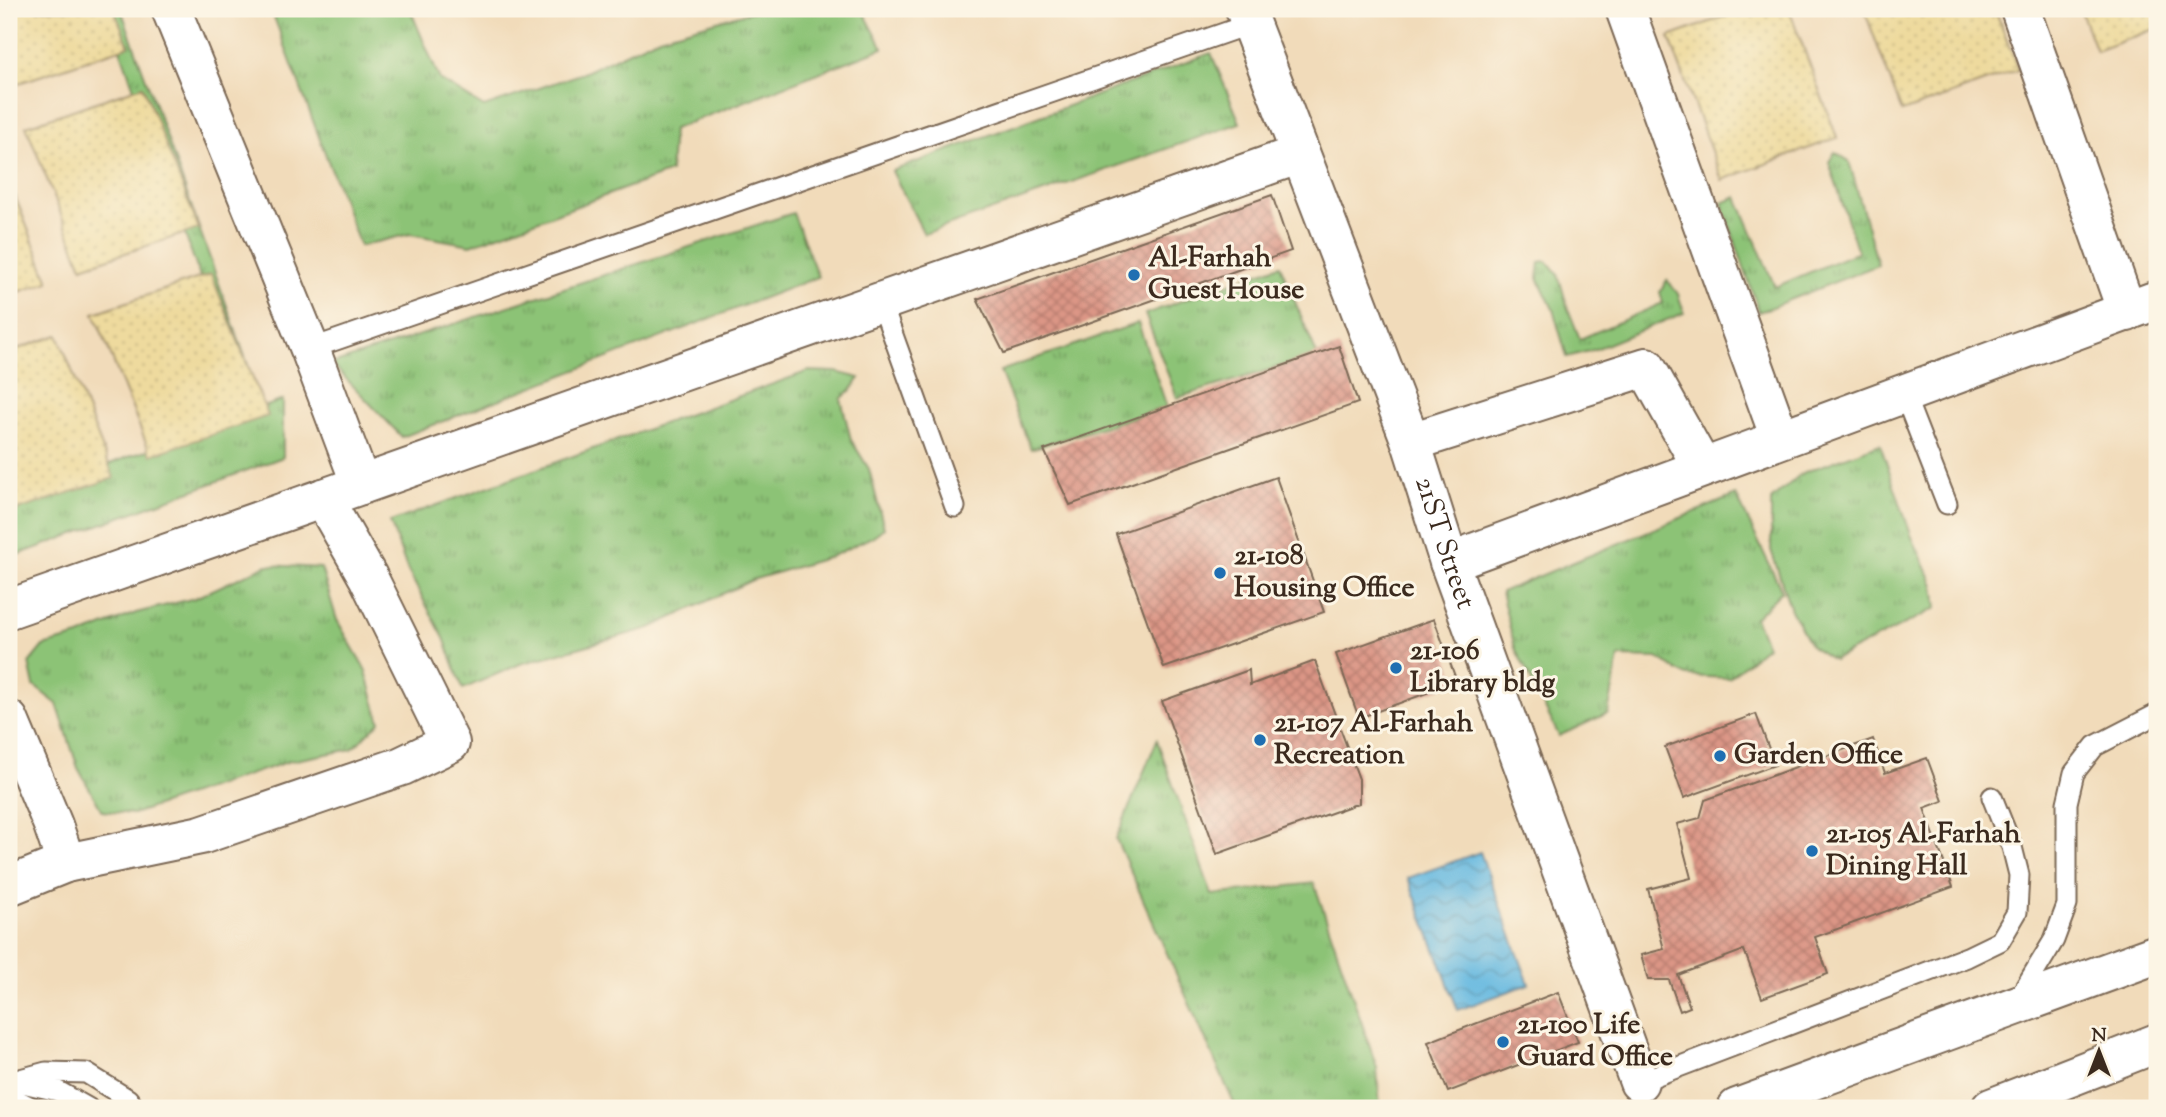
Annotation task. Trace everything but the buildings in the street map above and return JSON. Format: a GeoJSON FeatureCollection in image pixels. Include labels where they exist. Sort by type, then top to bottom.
{"type":"FeatureCollection","features":[{"type":"Feature","properties":{"kind":"street"},"geometry":{"type":"LineString","coordinates":[[171,9],[310,349],[361,485]]}},
{"type":"Feature","properties":{"kind":"street"},"geometry":{"type":"LineString","coordinates":[[1625,9],[1780,439]]}},
{"type":"Feature","properties":{"kind":"street"},"geometry":{"type":"LineString","coordinates":[[1449,562],[2142,306],[2020,9]]}},
{"type":"Feature","properties":{"kind":"street","name":"21ST Street"},"geometry":{"type":"LineString","coordinates":[[1248,16],[1411,442],[1449,562],[1639,1082]]}},
{"type":"Feature","properties":{"kind":"street"},"geometry":{"type":"LineString","coordinates":[[9,609],[1300,154]]}},
{"type":"Feature","properties":{"kind":"street"},"geometry":{"type":"LineString","coordinates":[[1411,442],[1646,367],[1702,467]]}},
{"type":"Feature","properties":{"kind":"street"},"geometry":{"type":"LineString","coordinates":[[9,887],[66,863],[201,835],[402,766],[450,743],[368,577],[323,498]]}},
{"type":"Feature","properties":{"kind":"street"},"geometry":{"type":"LineString","coordinates":[[9,720],[66,863]]}},
{"type":"Feature","properties":{"kind":"street"},"geometry":{"type":"LineString","coordinates":[[1737,1108],[2157,954]]}},
{"type":"Feature","properties":{"kind":"street"},"geometry":{"type":"LineString","coordinates":[[1991,1108],[2157,1043]]}},
{"type":"Feature","properties":{"kind":"lane"},"geometry":{"type":"LineString","coordinates":[[310,349],[1248,16]]}},
{"type":"Feature","properties":{"kind":"lane"},"geometry":{"type":"LineString","coordinates":[[881,302],[955,507]]}},
{"type":"Feature","properties":{"kind":"lane"},"geometry":{"type":"LineString","coordinates":[[1903,394],[1947,504]]}},
{"type":"Feature","properties":{"kind":"lane"},"geometry":{"type":"LineString","coordinates":[[2013,1007],[2054,940],[2067,905],[2067,803],[2074,773],[2095,746],[2157,715]]}},
{"type":"Feature","properties":{"kind":"lane"},"geometry":{"type":"LineString","coordinates":[[1639,1082],[1967,957],[2000,941],[2017,912],[2019,875],[2012,847],[1992,797]]}},
{"type":"Feature","properties":{"kind":"lane"},"geometry":{"type":"LineString","coordinates":[[10,1086],[46,1072],[86,1073],[128,1099],[135,1108]]}},
{"type":"Feature","properties":{"kind":"lane"},"geometry":{"type":"LineString","coordinates":[[10,1086],[33,1108]]}},
{"type":"Feature","properties":{"kind":"lane"},"geometry":{"type":"LineString","coordinates":[[10,1086],[58,1091],[88,1108]]}},
{"type":"Feature","properties":{"kind":"green space"},"geometry":{"type":"Polygon","coordinates":[[[106,9],[121,9],[254,382],[236,394],[200,277],[106,9]]]}},
{"type":"Feature","properties":{"kind":"green space"},"geometry":{"type":"Polygon","coordinates":[[[271,9],[410,9],[440,80],[484,107],[583,73],[659,37],[761,9],[862,9],[883,48],[673,129],[670,172],[471,245],[410,234],[360,246],[271,9]]]}},
{"type":"Feature","properties":{"kind":"green space"},"geometry":{"type":"Polygon","coordinates":[[[1211,53],[1240,123],[924,234],[892,171],[1211,53]]]}},
{"type":"Feature","properties":{"kind":"green space"},"geometry":{"type":"Polygon","coordinates":[[[1835,152],[1849,161],[1878,265],[1759,312],[1722,203],[1737,197],[1775,287],[1858,252],[1829,162],[1835,152]]]}},
{"type":"Feature","properties":{"kind":"green space"},"geometry":{"type":"Polygon","coordinates":[[[793,213],[818,277],[402,437],[332,364],[793,213]]]}},
{"type":"Feature","properties":{"kind":"green space"},"geometry":{"type":"Polygon","coordinates":[[[1547,261],[1558,274],[1580,339],[1663,303],[1660,292],[1667,280],[1678,294],[1684,313],[1593,350],[1567,357],[1553,309],[1538,278],[1540,262],[1547,261]]]}},
{"type":"Feature","properties":{"kind":"green space"},"geometry":{"type":"Polygon","coordinates":[[[1280,265],[1317,355],[1177,398],[1145,314],[1280,265]]]}},
{"type":"Feature","properties":{"kind":"green space"},"geometry":{"type":"Polygon","coordinates":[[[1138,323],[1167,407],[1031,449],[1000,371],[1138,323]]]}},
{"type":"Feature","properties":{"kind":"green space"},"geometry":{"type":"Polygon","coordinates":[[[809,371],[836,372],[860,378],[841,399],[851,440],[869,469],[884,528],[872,537],[830,557],[752,580],[650,628],[520,664],[463,689],[444,638],[408,571],[390,522],[809,371]]]}},
{"type":"Feature","properties":{"kind":"green space"},"geometry":{"type":"Polygon","coordinates":[[[283,400],[283,457],[9,558],[9,501],[283,400]]]}},
{"type":"Feature","properties":{"kind":"green space"},"geometry":{"type":"Polygon","coordinates":[[[1880,444],[1911,535],[1934,585],[1937,608],[1833,660],[1811,646],[1791,610],[1771,550],[1771,500],[1802,473],[1880,444]]]}},
{"type":"Feature","properties":{"kind":"green space"},"geometry":{"type":"Polygon","coordinates":[[[1736,495],[1782,591],[1755,618],[1767,646],[1729,678],[1687,676],[1657,658],[1619,657],[1608,713],[1559,736],[1515,648],[1501,592],[1736,495]]]}},
{"type":"Feature","properties":{"kind":"green space"},"geometry":{"type":"Polygon","coordinates":[[[267,565],[321,568],[337,620],[366,671],[380,722],[352,749],[290,761],[133,814],[102,811],[78,768],[57,704],[34,686],[29,663],[43,646],[79,636],[136,613],[195,598],[267,565]]]}},
{"type":"Feature","properties":{"kind":"green space"},"geometry":{"type":"Polygon","coordinates":[[[1157,740],[1212,895],[1314,883],[1377,1068],[1380,1108],[1236,1108],[1116,839],[1157,740]]]}},
{"type":"Feature","properties":{"kind":"sand"},"geometry":{"type":"Polygon","coordinates":[[[9,9],[114,9],[129,46],[13,85],[9,75],[9,9]]]}},
{"type":"Feature","properties":{"kind":"sand"},"geometry":{"type":"Polygon","coordinates":[[[1745,9],[1789,9],[1837,138],[1722,180],[1669,37],[1745,9]]]}},
{"type":"Feature","properties":{"kind":"sand"},"geometry":{"type":"Polygon","coordinates":[[[1864,9],[1995,9],[2018,70],[1902,112],[1864,9]]]}},
{"type":"Feature","properties":{"kind":"sand"},"geometry":{"type":"Polygon","coordinates":[[[2080,9],[2157,9],[2157,28],[2096,51],[2080,9]]]}},
{"type":"Feature","properties":{"kind":"sand"},"geometry":{"type":"Polygon","coordinates":[[[143,86],[199,229],[82,267],[26,126],[143,86]]]}},
{"type":"Feature","properties":{"kind":"sand"},"geometry":{"type":"Polygon","coordinates":[[[9,181],[49,282],[9,295],[9,181]]]}},
{"type":"Feature","properties":{"kind":"sand"},"geometry":{"type":"Polygon","coordinates":[[[211,274],[268,416],[151,455],[94,313],[211,274]]]}},
{"type":"Feature","properties":{"kind":"sand"},"geometry":{"type":"Polygon","coordinates":[[[58,335],[114,478],[9,513],[9,352],[58,335]]]}},
{"type":"Feature","properties":{"kind":"water"},"geometry":{"type":"Polygon","coordinates":[[[1480,852],[1529,984],[1458,1010],[1408,878],[1480,852]]]}},
{"type":"Feature","properties":{"kind":"place","name":"Al-Farhah Guest House"},"geometry":{"type":"Point","coordinates":[1134,275]}},
{"type":"Feature","properties":{"kind":"place","name":"21-108 Housing Office"},"geometry":{"type":"Point","coordinates":[1220,573]}},
{"type":"Feature","properties":{"kind":"place","name":"21-106 Library bldg"},"geometry":{"type":"Point","coordinates":[1396,668]}},
{"type":"Feature","properties":{"kind":"place","name":"21-107 Al-Farhah Recreation"},"geometry":{"type":"Point","coordinates":[1260,740]}},
{"type":"Feature","properties":{"kind":"place","name":"Garden Office"},"geometry":{"type":"Point","coordinates":[1720,756]}},
{"type":"Feature","properties":{"kind":"place","name":"21-105 Al-Farhah Dining Hall"},"geometry":{"type":"Point","coordinates":[1812,851]}},
{"type":"Feature","properties":{"kind":"place","name":"21-100 Life Guard Office"},"geometry":{"type":"Point","coordinates":[1503,1042]}}]}
